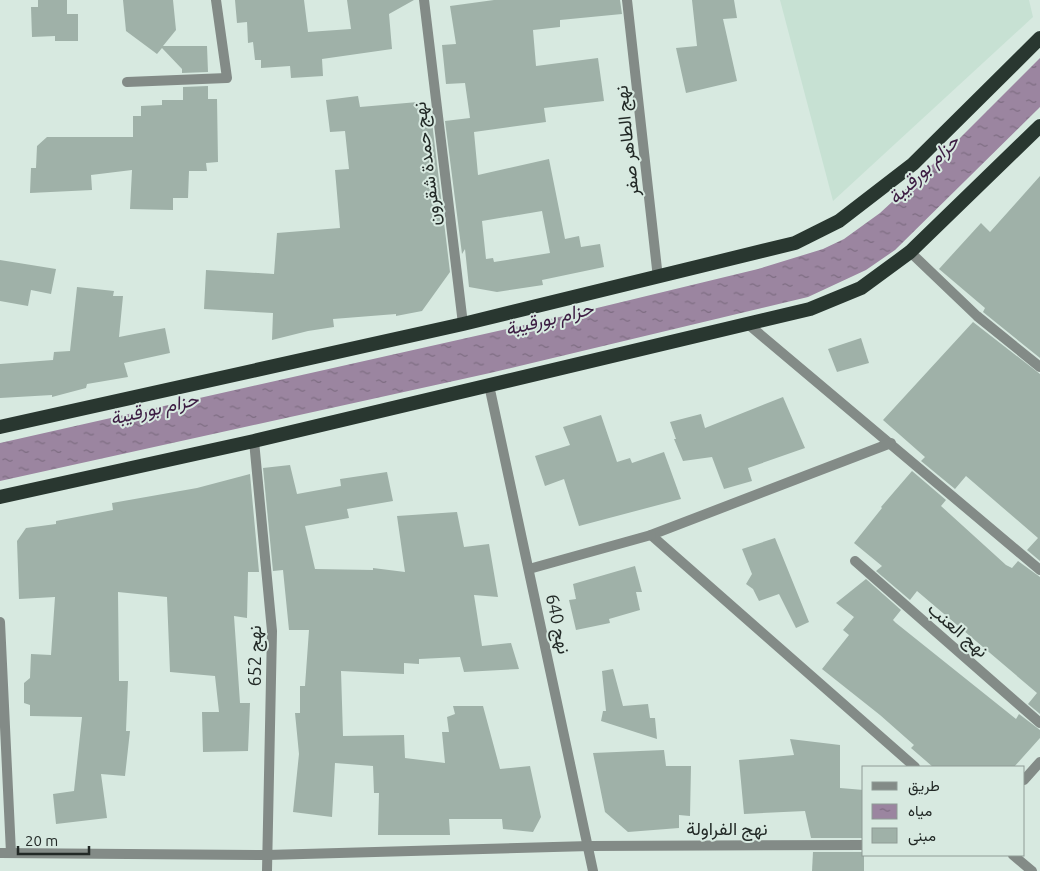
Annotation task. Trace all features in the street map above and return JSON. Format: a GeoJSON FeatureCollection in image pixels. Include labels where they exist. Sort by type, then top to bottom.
{"type":"FeatureCollection","features":[{"type":"Feature","properties":{"kind":"highway"},"geometry":{"type":"LineString","coordinates":[[0,427],[463,324],[658,278],[795,243],[839,222],[913,164],[1037,40],[1040,27]]}},
{"type":"Feature","properties":{"kind":"highway"},"geometry":{"type":"LineString","coordinates":[[0,497],[254,441],[810,309],[861,288],[910,252],[1040,126]]}},
{"type":"Feature","properties":{"kind":"street"},"geometry":{"type":"LineString","coordinates":[[127,82],[227,78],[216,0]]}},
{"type":"Feature","properties":{"kind":"street","name":"نهج حمدة شقرون"},"geometry":{"type":"LineString","coordinates":[[424,0],[463,324]]}},
{"type":"Feature","properties":{"kind":"street","name":"نهج الطاهر صفر"},"geometry":{"type":"LineString","coordinates":[[627,0],[658,278]]}},
{"type":"Feature","properties":{"kind":"street"},"geometry":{"type":"LineString","coordinates":[[910,252],[977,316],[1040,367]]}},
{"type":"Feature","properties":{"kind":"street"},"geometry":{"type":"LineString","coordinates":[[749,325],[1040,570]]}},
{"type":"Feature","properties":{"kind":"street","name":"نهج 640"},"geometry":{"type":"LineString","coordinates":[[489,385],[590,846],[593,871]]}},
{"type":"Feature","properties":{"kind":"street","name":"نهج 652"},"geometry":{"type":"LineString","coordinates":[[254,441],[272,631],[267,871]]}},
{"type":"Feature","properties":{"kind":"street"},"geometry":{"type":"LineString","coordinates":[[529,569],[651,536],[891,443]]}},
{"type":"Feature","properties":{"kind":"street"},"geometry":{"type":"LineString","coordinates":[[651,536],[914,766]]}},
{"type":"Feature","properties":{"kind":"street","name":"نهج العنب"},"geometry":{"type":"LineString","coordinates":[[855,562],[1040,723]]}},
{"type":"Feature","properties":{"kind":"street"},"geometry":{"type":"LineString","coordinates":[[0,622],[5,853]]}},
{"type":"Feature","properties":{"kind":"street"},"geometry":{"type":"LineString","coordinates":[[1025,779],[1040,762]]}},
{"type":"Feature","properties":{"kind":"street","name":"نهج الفراولة"},"geometry":{"type":"LineString","coordinates":[[5,853],[267,856],[590,846],[862,845]]}},
{"type":"Feature","properties":{"kind":"street"},"geometry":{"type":"LineString","coordinates":[[1014,856],[1032,871]]}},
{"type":"Feature","properties":{"kind":"shaded area"},"geometry":{"type":"Polygon","coordinates":[[[780,0],[1029,0],[1033,17],[833,201],[780,0]]]}},
{"type":"Feature","properties":{"kind":"water"},"geometry":{"type":"Polygon","coordinates":[[[1040,58],[1040,107],[895,250],[866,270],[808,297],[490,373],[0,481],[0,443],[564,316],[758,269],[823,249],[844,239],[880,213],[944,154],[1040,58]]]}},
{"type":"Feature","properties":{"kind":"building"},"geometry":{"type":"Polygon","coordinates":[[[38,0],[67,0],[67,14],[78,14],[78,41],[55,41],[55,36],[32,37],[31,7],[38,7],[38,0]]]}},
{"type":"Feature","properties":{"kind":"building"},"geometry":{"type":"Polygon","coordinates":[[[123,0],[173,0],[176,30],[163,46],[207,46],[208,72],[182,73],[182,69],[162,48],[157,54],[126,31],[123,0]]]}},
{"type":"Feature","properties":{"kind":"building"},"geometry":{"type":"Polygon","coordinates":[[[235,0],[304,0],[308,32],[351,29],[347,0],[414,0],[389,14],[392,49],[322,59],[323,76],[291,78],[290,66],[261,68],[261,60],[255,60],[253,42],[248,43],[247,22],[237,23],[235,0]]]}},
{"type":"Feature","properties":{"kind":"building"},"geometry":{"type":"Polygon","coordinates":[[[494,0],[620,0],[622,14],[560,20],[560,27],[533,30],[536,66],[598,58],[604,101],[544,108],[546,122],[474,132],[478,175],[549,159],[565,239],[579,236],[581,247],[600,244],[604,267],[542,280],[543,285],[497,292],[469,287],[465,249],[462,254],[445,121],[470,118],[465,83],[446,84],[442,45],[456,44],[450,6],[494,0]],[[542,211],[482,221],[486,259],[493,258],[494,262],[550,253],[542,211]]]}},
{"type":"Feature","properties":{"kind":"building"},"geometry":{"type":"Polygon","coordinates":[[[692,0],[734,0],[737,18],[723,19],[737,81],[686,93],[676,48],[697,46],[692,0]]]}},
{"type":"Feature","properties":{"kind":"building"},"geometry":{"type":"Polygon","coordinates":[[[208,86],[208,99],[217,99],[218,162],[206,163],[207,171],[189,171],[188,198],[173,198],[173,210],[130,209],[132,170],[91,175],[92,190],[30,193],[31,168],[36,168],[37,146],[47,137],[133,137],[133,116],[141,116],[141,106],[162,105],[162,100],[183,100],[183,87],[208,86]]]}},
{"type":"Feature","properties":{"kind":"building"},"geometry":{"type":"Polygon","coordinates":[[[358,96],[360,107],[418,102],[420,124],[432,122],[450,272],[422,311],[396,316],[396,314],[333,319],[334,327],[272,340],[273,313],[204,309],[206,270],[274,274],[277,233],[340,228],[335,170],[349,169],[345,131],[330,132],[326,100],[358,96]]]}},
{"type":"Feature","properties":{"kind":"building"},"geometry":{"type":"Polygon","coordinates":[[[1040,176],[1040,358],[983,312],[985,308],[939,269],[981,223],[990,232],[1040,176]]]}},
{"type":"Feature","properties":{"kind":"building"},"geometry":{"type":"Polygon","coordinates":[[[0,260],[56,269],[51,294],[31,290],[28,306],[0,301],[0,260]]]}},
{"type":"Feature","properties":{"kind":"building"},"geometry":{"type":"Polygon","coordinates":[[[77,287],[114,291],[113,296],[123,296],[119,337],[165,328],[170,353],[124,363],[128,377],[87,384],[86,388],[52,397],[52,395],[0,398],[0,364],[53,360],[54,352],[70,351],[77,287]]]}},
{"type":"Feature","properties":{"kind":"building"},"geometry":{"type":"Polygon","coordinates":[[[973,322],[1040,374],[1040,561],[1027,550],[1038,538],[966,476],[955,489],[921,461],[925,457],[883,420],[973,322]]]}},
{"type":"Feature","properties":{"kind":"building"},"geometry":{"type":"Polygon","coordinates":[[[861,338],[869,363],[837,372],[828,349],[861,338]]]}},
{"type":"Feature","properties":{"kind":"building"},"geometry":{"type":"Polygon","coordinates":[[[783,397],[805,448],[748,468],[752,481],[724,489],[712,457],[683,461],[674,439],[676,439],[670,422],[701,414],[705,428],[783,397]]]}},
{"type":"Feature","properties":{"kind":"building"},"geometry":{"type":"Polygon","coordinates":[[[601,415],[617,462],[630,458],[632,463],[664,452],[681,499],[579,526],[564,479],[545,486],[535,456],[570,445],[563,427],[601,415]]]}},
{"type":"Feature","properties":{"kind":"building"},"geometry":{"type":"Polygon","coordinates":[[[290,465],[297,494],[341,486],[340,479],[387,472],[393,501],[347,509],[349,518],[305,526],[315,569],[373,570],[373,568],[405,572],[397,516],[457,512],[464,547],[489,544],[498,597],[474,595],[482,646],[511,643],[519,669],[464,672],[460,657],[419,659],[419,664],[404,663],[404,674],[341,671],[343,736],[404,735],[405,758],[445,763],[442,732],[449,732],[447,717],[455,714],[453,706],[483,706],[500,769],[530,766],[541,817],[533,832],[503,829],[502,819],[449,819],[450,835],[378,835],[379,793],[374,793],[373,766],[335,763],[332,817],[293,812],[299,754],[295,713],[300,713],[300,686],[305,686],[309,630],[289,630],[283,570],[273,571],[263,468],[290,465]]]}},
{"type":"Feature","properties":{"kind":"building"},"geometry":{"type":"Polygon","coordinates":[[[912,471],[946,500],[941,506],[1006,565],[1012,568],[1018,561],[1040,577],[1040,714],[1028,704],[1037,693],[917,591],[910,600],[876,571],[882,566],[854,543],[881,507],[912,471]]]}},
{"type":"Feature","properties":{"kind":"building"},"geometry":{"type":"Polygon","coordinates":[[[250,474],[259,572],[248,572],[247,618],[234,616],[240,703],[250,703],[248,751],[203,752],[202,712],[219,712],[215,676],[170,672],[167,597],[118,592],[119,681],[128,681],[126,731],[130,731],[125,776],[101,774],[107,818],[56,824],[53,794],[74,791],[82,717],[30,716],[30,705],[24,703],[24,683],[30,678],[31,654],[51,655],[55,597],[19,599],[17,541],[26,528],[56,524],[56,521],[113,510],[112,503],[197,488],[250,474]]]}},
{"type":"Feature","properties":{"kind":"building"},"geometry":{"type":"Polygon","coordinates":[[[775,538],[809,622],[796,628],[779,594],[759,601],[753,589],[746,584],[752,574],[742,549],[775,538]]]}},
{"type":"Feature","properties":{"kind":"building"},"geometry":{"type":"Polygon","coordinates":[[[635,566],[642,592],[636,592],[640,610],[609,619],[610,623],[576,630],[569,600],[576,599],[573,584],[635,566]]]}},
{"type":"Feature","properties":{"kind":"building"},"geometry":{"type":"Polygon","coordinates":[[[866,579],[901,610],[893,620],[896,623],[1016,719],[1019,714],[1040,730],[1040,738],[1015,766],[932,766],[911,748],[914,745],[822,669],[849,635],[843,630],[854,617],[836,603],[866,579]]]}},
{"type":"Feature","properties":{"kind":"building"},"geometry":{"type":"Polygon","coordinates":[[[613,669],[623,706],[648,704],[650,718],[655,718],[657,739],[601,721],[603,711],[606,711],[602,671],[613,669]]]}},
{"type":"Feature","properties":{"kind":"building"},"geometry":{"type":"Polygon","coordinates":[[[790,739],[840,745],[840,788],[862,790],[862,838],[811,838],[805,811],[744,814],[739,760],[794,755],[790,739]]]}},
{"type":"Feature","properties":{"kind":"building"},"geometry":{"type":"Polygon","coordinates":[[[664,750],[666,766],[691,766],[690,816],[679,815],[679,828],[628,832],[605,812],[593,753],[664,750]]]}},
{"type":"Feature","properties":{"kind":"building"},"geometry":{"type":"Polygon","coordinates":[[[813,852],[862,852],[862,856],[864,856],[864,871],[812,871],[813,852]]]}},
{"type":"Feature","properties":{"kind":"water label","name":"حزام بورقيبة"},"geometry":{"type":"Point","coordinates":[923,169]}},
{"type":"Feature","properties":{"kind":"water label","name":"حزام بورقيبة"},"geometry":{"type":"Point","coordinates":[549,318]}},
{"type":"Feature","properties":{"kind":"water label","name":"حزام بورقيبة"},"geometry":{"type":"Point","coordinates":[154,408]}}]}
